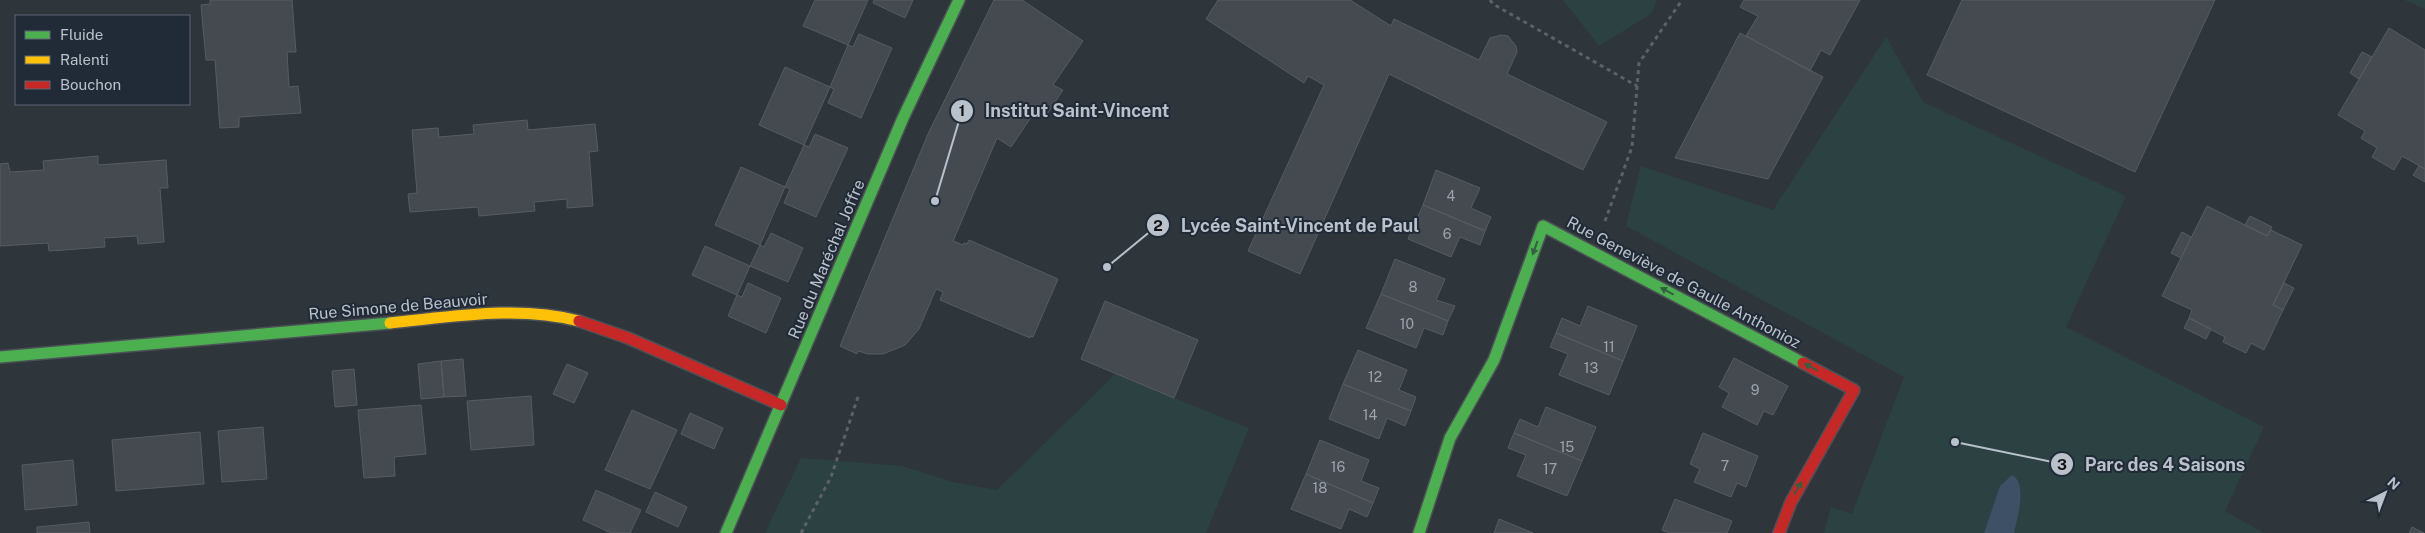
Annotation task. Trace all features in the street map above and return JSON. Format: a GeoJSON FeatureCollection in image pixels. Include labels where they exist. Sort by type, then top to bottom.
{"type":"FeatureCollection","features":[{"type":"Feature","properties":{"kind":"street","name":"Rue du Maréchal Joffre"},"geometry":{"type":"LineString","coordinates":[[726,533],[904,118],[959,0]]}},
{"type":"Feature","properties":{"kind":"street","name":"Rue Geneviève de Gaulle Anthonioz"},"geometry":{"type":"LineString","coordinates":[[1420,533],[1450,438],[1494,360],[1543,226],[1854,390],[1791,502],[1779,533]]}},
{"type":"Feature","properties":{"kind":"street","name":"Rue Simone de Beauvoir"},"geometry":{"type":"LineString","coordinates":[[0,357],[500,313],[539,312],[563,315],[603,326],[781,405]]}},
{"type":"Feature","properties":{"kind":"path"},"geometry":{"type":"LineString","coordinates":[[1490,0],[1493,4],[1637,86]]}},
{"type":"Feature","properties":{"kind":"path"},"geometry":{"type":"LineString","coordinates":[[1594,252],[1632,147],[1639,64],[1682,0]]}},
{"type":"Feature","properties":{"kind":"path"},"geometry":{"type":"LineString","coordinates":[[801,533],[831,478],[859,394]]}},
{"type":"Feature","properties":{"kind":"green space"},"geometry":{"type":"Polygon","coordinates":[[[1563,0],[1657,0],[1651,14],[1599,46],[1563,0]]]}},
{"type":"Feature","properties":{"kind":"green space"},"geometry":{"type":"Polygon","coordinates":[[[2404,0],[2425,0],[2425,9],[2404,0]]]}},
{"type":"Feature","properties":{"kind":"green space"},"geometry":{"type":"Polygon","coordinates":[[[1886,37],[1923,102],[2126,196],[2066,327],[2264,427],[2225,511],[2264,533],[1824,533],[1831,507],[1852,514],[1904,377],[1626,226],[1641,166],[1773,210],[1886,37]]]}},
{"type":"Feature","properties":{"kind":"green space"},"geometry":{"type":"Polygon","coordinates":[[[1115,374],[1249,428],[1206,533],[765,533],[801,458],[902,466],[953,482],[997,490],[1115,374]]]}},
{"type":"Feature","properties":{"kind":"water"},"geometry":{"type":"Polygon","coordinates":[[[2012,475],[2017,479],[2020,493],[2019,511],[2014,533],[1984,533],[2000,486],[2012,475]]]}},
{"type":"Feature","properties":{"kind":"building"},"geometry":{"type":"Polygon","coordinates":[[[210,0],[292,0],[296,52],[287,52],[289,87],[298,86],[301,113],[239,117],[239,127],[220,128],[215,60],[206,60],[201,5],[210,4],[210,0]]]}},
{"type":"Feature","properties":{"kind":"building"},"geometry":{"type":"Polygon","coordinates":[[[815,0],[868,0],[848,45],[803,26],[815,0]]]}},
{"type":"Feature","properties":{"kind":"building"},"geometry":{"type":"Polygon","coordinates":[[[874,0],[913,0],[905,18],[873,3],[874,0]]]}},
{"type":"Feature","properties":{"kind":"building"},"geometry":{"type":"Polygon","coordinates":[[[994,0],[1022,0],[1083,41],[1053,85],[1063,90],[1047,114],[1038,107],[1011,147],[997,138],[953,241],[963,245],[964,243],[967,244],[969,240],[1058,279],[1033,337],[1030,336],[1030,338],[940,300],[943,292],[936,289],[919,329],[905,345],[883,354],[868,354],[858,351],[857,354],[840,346],[928,134],[994,0]]]}},
{"type":"Feature","properties":{"kind":"building"},"geometry":{"type":"Polygon","coordinates":[[[1218,0],[1350,0],[1391,26],[1394,19],[1479,60],[1490,38],[1501,35],[1508,36],[1516,46],[1517,52],[1507,74],[1607,122],[1583,170],[1389,74],[1300,274],[1248,251],[1324,85],[1308,76],[1304,83],[1206,19],[1218,0]]]}},
{"type":"Feature","properties":{"kind":"building"},"geometry":{"type":"Polygon","coordinates":[[[1744,0],[1860,0],[1830,55],[1821,50],[1810,71],[1746,36],[1758,16],[1740,7],[1744,0]]]}},
{"type":"Feature","properties":{"kind":"building"},"geometry":{"type":"Polygon","coordinates":[[[1962,0],[2215,0],[2135,172],[1927,75],[1962,0]]]}},
{"type":"Feature","properties":{"kind":"building"},"geometry":{"type":"Polygon","coordinates":[[[2389,28],[2425,50],[2425,169],[2402,156],[2394,170],[2372,157],[2377,148],[2361,138],[2365,131],[2338,115],[2389,28]]]}},
{"type":"Feature","properties":{"kind":"building"},"geometry":{"type":"Polygon","coordinates":[[[1740,33],[1823,77],[1768,179],[1675,158],[1740,33]]]}},
{"type":"Feature","properties":{"kind":"building"},"geometry":{"type":"Polygon","coordinates":[[[859,34],[892,48],[861,118],[828,103],[834,89],[830,87],[848,45],[853,47],[859,34]]]}},
{"type":"Feature","properties":{"kind":"building"},"geometry":{"type":"Polygon","coordinates":[[[2362,52],[2372,57],[2359,79],[2350,73],[2362,52]]]}},
{"type":"Feature","properties":{"kind":"building"},"geometry":{"type":"Polygon","coordinates":[[[785,67],[830,87],[804,145],[759,125],[785,67]]]}},
{"type":"Feature","properties":{"kind":"building"},"geometry":{"type":"Polygon","coordinates":[[[527,120],[528,130],[595,124],[598,151],[589,152],[593,206],[567,208],[567,199],[534,202],[535,211],[479,216],[478,207],[410,212],[408,194],[417,193],[412,130],[438,128],[439,137],[474,134],[473,125],[527,120]]]}},
{"type":"Feature","properties":{"kind":"building"},"geometry":{"type":"Polygon","coordinates":[[[815,134],[848,148],[816,217],[784,203],[790,189],[785,187],[804,145],[809,147],[815,134]]]}},
{"type":"Feature","properties":{"kind":"building"},"geometry":{"type":"Polygon","coordinates":[[[98,156],[98,165],[166,160],[168,188],[160,188],[164,242],[138,244],[137,236],[104,238],[105,247],[49,251],[48,243],[0,246],[0,164],[8,163],[10,172],[44,170],[43,161],[98,156]]]}},
{"type":"Feature","properties":{"kind":"building"},"geometry":{"type":"Polygon","coordinates":[[[2419,166],[2425,169],[2425,182],[2413,175],[2419,166]]]}},
{"type":"Feature","properties":{"kind":"building"},"geometry":{"type":"Polygon","coordinates":[[[741,167],[785,187],[760,245],[715,225],[741,167]]]}},
{"type":"Feature","properties":{"kind":"building"},"geometry":{"type":"Polygon","coordinates":[[[1436,170],[1480,188],[1471,208],[1491,217],[1485,231],[1423,205],[1436,170]]]}},
{"type":"Feature","properties":{"kind":"building"},"geometry":{"type":"Polygon","coordinates":[[[1423,205],[1485,231],[1480,245],[1460,237],[1451,257],[1408,239],[1423,205]]]}},
{"type":"Feature","properties":{"kind":"building"},"geometry":{"type":"Polygon","coordinates":[[[2207,206],[2267,236],[2271,230],[2302,245],[2273,305],[2283,310],[2264,350],[2251,343],[2246,353],[2223,342],[2225,337],[2189,318],[2192,310],[2162,296],[2207,206]]]}},
{"type":"Feature","properties":{"kind":"building"},"geometry":{"type":"Polygon","coordinates":[[[2250,216],[2272,227],[2267,236],[2245,225],[2250,216]]]}},
{"type":"Feature","properties":{"kind":"building"},"geometry":{"type":"Polygon","coordinates":[[[2182,232],[2191,237],[2181,258],[2171,253],[2182,232]]]}},
{"type":"Feature","properties":{"kind":"building"},"geometry":{"type":"Polygon","coordinates":[[[771,233],[803,248],[788,282],[750,266],[760,245],[764,247],[771,233]]]}},
{"type":"Feature","properties":{"kind":"building"},"geometry":{"type":"Polygon","coordinates":[[[705,246],[750,266],[737,295],[692,275],[705,246]]]}},
{"type":"Feature","properties":{"kind":"building"},"geometry":{"type":"Polygon","coordinates":[[[1395,259],[1445,279],[1436,300],[1455,306],[1448,321],[1381,294],[1395,259]]]}},
{"type":"Feature","properties":{"kind":"building"},"geometry":{"type":"Polygon","coordinates":[[[748,283],[781,298],[766,333],[728,316],[737,295],[742,297],[748,283]]]}},
{"type":"Feature","properties":{"kind":"building"},"geometry":{"type":"Polygon","coordinates":[[[2284,283],[2294,288],[2283,310],[2273,305],[2284,283]]]}},
{"type":"Feature","properties":{"kind":"building"},"geometry":{"type":"Polygon","coordinates":[[[1381,294],[1448,321],[1443,335],[1424,328],[1416,348],[1366,328],[1381,294]]]}},
{"type":"Feature","properties":{"kind":"building"},"geometry":{"type":"Polygon","coordinates":[[[1105,301],[1198,340],[1174,398],[1081,359],[1105,301]]]}},
{"type":"Feature","properties":{"kind":"building"},"geometry":{"type":"Polygon","coordinates":[[[1588,306],[1637,326],[1623,361],[1556,333],[1562,318],[1580,326],[1588,306]]]}},
{"type":"Feature","properties":{"kind":"building"},"geometry":{"type":"Polygon","coordinates":[[[2189,318],[2211,329],[2206,339],[2184,328],[2189,318]]]}},
{"type":"Feature","properties":{"kind":"building"},"geometry":{"type":"Polygon","coordinates":[[[1556,333],[1623,361],[1609,395],[1559,375],[1568,354],[1550,347],[1556,333]]]}},
{"type":"Feature","properties":{"kind":"building"},"geometry":{"type":"Polygon","coordinates":[[[1358,350],[1407,370],[1399,390],[1416,397],[1411,411],[1343,384],[1358,350]]]}},
{"type":"Feature","properties":{"kind":"building"},"geometry":{"type":"Polygon","coordinates":[[[1734,358],[1788,386],[1773,415],[1764,411],[1757,425],[1722,407],[1729,393],[1719,387],[1734,358]]]}},
{"type":"Feature","properties":{"kind":"building"},"geometry":{"type":"Polygon","coordinates":[[[463,359],[466,396],[444,397],[441,361],[463,359]]]}},
{"type":"Feature","properties":{"kind":"building"},"geometry":{"type":"Polygon","coordinates":[[[441,361],[444,397],[421,399],[418,364],[441,361]]]}},
{"type":"Feature","properties":{"kind":"building"},"geometry":{"type":"Polygon","coordinates":[[[567,364],[588,373],[574,403],[553,394],[567,364]]]}},
{"type":"Feature","properties":{"kind":"building"},"geometry":{"type":"Polygon","coordinates":[[[354,369],[357,405],[335,407],[332,371],[354,369]]]}},
{"type":"Feature","properties":{"kind":"building"},"geometry":{"type":"Polygon","coordinates":[[[1343,384],[1411,411],[1405,426],[1387,418],[1379,439],[1329,419],[1343,384]]]}},
{"type":"Feature","properties":{"kind":"building"},"geometry":{"type":"Polygon","coordinates":[[[531,396],[534,445],[471,450],[467,401],[531,396]]]}},
{"type":"Feature","properties":{"kind":"building"},"geometry":{"type":"Polygon","coordinates":[[[421,405],[426,454],[394,457],[395,476],[364,478],[358,410],[421,405]]]}},
{"type":"Feature","properties":{"kind":"building"},"geometry":{"type":"Polygon","coordinates":[[[1546,407],[1596,427],[1582,461],[1514,433],[1520,419],[1538,427],[1546,407]]]}},
{"type":"Feature","properties":{"kind":"building"},"geometry":{"type":"Polygon","coordinates":[[[632,410],[677,430],[650,489],[605,470],[632,410]]]}},
{"type":"Feature","properties":{"kind":"building"},"geometry":{"type":"Polygon","coordinates":[[[690,413],[723,428],[714,449],[681,434],[690,413]]]}},
{"type":"Feature","properties":{"kind":"building"},"geometry":{"type":"Polygon","coordinates":[[[263,427],[267,479],[222,482],[218,431],[263,427]]]}},
{"type":"Feature","properties":{"kind":"building"},"geometry":{"type":"Polygon","coordinates":[[[200,432],[204,484],[116,491],[112,440],[200,432]]]}},
{"type":"Feature","properties":{"kind":"building"},"geometry":{"type":"Polygon","coordinates":[[[1514,433],[1582,461],[1567,496],[1517,476],[1526,455],[1508,448],[1514,433]]]}},
{"type":"Feature","properties":{"kind":"building"},"geometry":{"type":"Polygon","coordinates":[[[1703,433],[1758,456],[1746,487],[1737,483],[1731,497],[1694,482],[1700,469],[1690,464],[1703,433]]]}},
{"type":"Feature","properties":{"kind":"building"},"geometry":{"type":"Polygon","coordinates":[[[1320,440],[1369,460],[1361,481],[1379,488],[1373,503],[1306,474],[1320,440]]]}},
{"type":"Feature","properties":{"kind":"building"},"geometry":{"type":"Polygon","coordinates":[[[73,460],[77,505],[25,510],[22,465],[73,460]]]}},
{"type":"Feature","properties":{"kind":"building"},"geometry":{"type":"Polygon","coordinates":[[[1306,474],[1373,503],[1367,517],[1349,509],[1341,529],[1291,509],[1306,474]]]}},
{"type":"Feature","properties":{"kind":"building"},"geometry":{"type":"Polygon","coordinates":[[[596,490],[641,510],[630,533],[611,533],[583,520],[596,490]]]}},
{"type":"Feature","properties":{"kind":"building"},"geometry":{"type":"Polygon","coordinates":[[[655,492],[687,507],[678,527],[646,512],[655,492]]]}},
{"type":"Feature","properties":{"kind":"building"},"geometry":{"type":"Polygon","coordinates":[[[1675,499],[1732,521],[1727,533],[1670,533],[1662,530],[1675,499]]]}},
{"type":"Feature","properties":{"kind":"building"},"geometry":{"type":"Polygon","coordinates":[[[1499,519],[1533,533],[1494,533],[1499,519]]]}},
{"type":"Feature","properties":{"kind":"building"},"geometry":{"type":"Polygon","coordinates":[[[89,522],[90,533],[37,533],[37,527],[89,522]]]}},
{"type":"Feature","properties":{"kind":"building"},"geometry":{"type":"Polygon","coordinates":[[[2412,527],[2424,533],[2409,533],[2412,527]]]}},
{"type":"Feature","properties":{"kind":"traffic: fast"},"geometry":{"type":"LineString","coordinates":[[726,533],[903,118],[959,0]]}},
{"type":"Feature","properties":{"kind":"traffic: fast"},"geometry":{"type":"LineString","coordinates":[[1419,533],[1450,438],[1494,360],[1543,226],[1803,363]]}},
{"type":"Feature","properties":{"kind":"traffic: fast"},"geometry":{"type":"LineString","coordinates":[[0,357],[390,323]]}},
{"type":"Feature","properties":{"kind":"traffic: slow"},"geometry":{"type":"LineString","coordinates":[[390,323],[508,313],[556,316],[579,321]]}},
{"type":"Feature","properties":{"kind":"traffic: jam"},"geometry":{"type":"LineString","coordinates":[[579,321],[628,338],[781,405]]}},
{"type":"Feature","properties":{"kind":"traffic: jam"},"geometry":{"type":"LineString","coordinates":[[1779,533],[1791,502],[1854,390],[1803,363]]}},
{"type":"Feature","properties":{"kind":"place","name":"Institut Saint-Vincent"},"geometry":{"type":"Point","coordinates":[935,201]}},
{"type":"Feature","properties":{"kind":"place","name":"Lycée Saint-Vincent de Paul"},"geometry":{"type":"Point","coordinates":[1107,267]}},
{"type":"Feature","properties":{"kind":"place","name":"Parc des 4 Saisons"},"geometry":{"type":"Point","coordinates":[1955,442]}}]}
